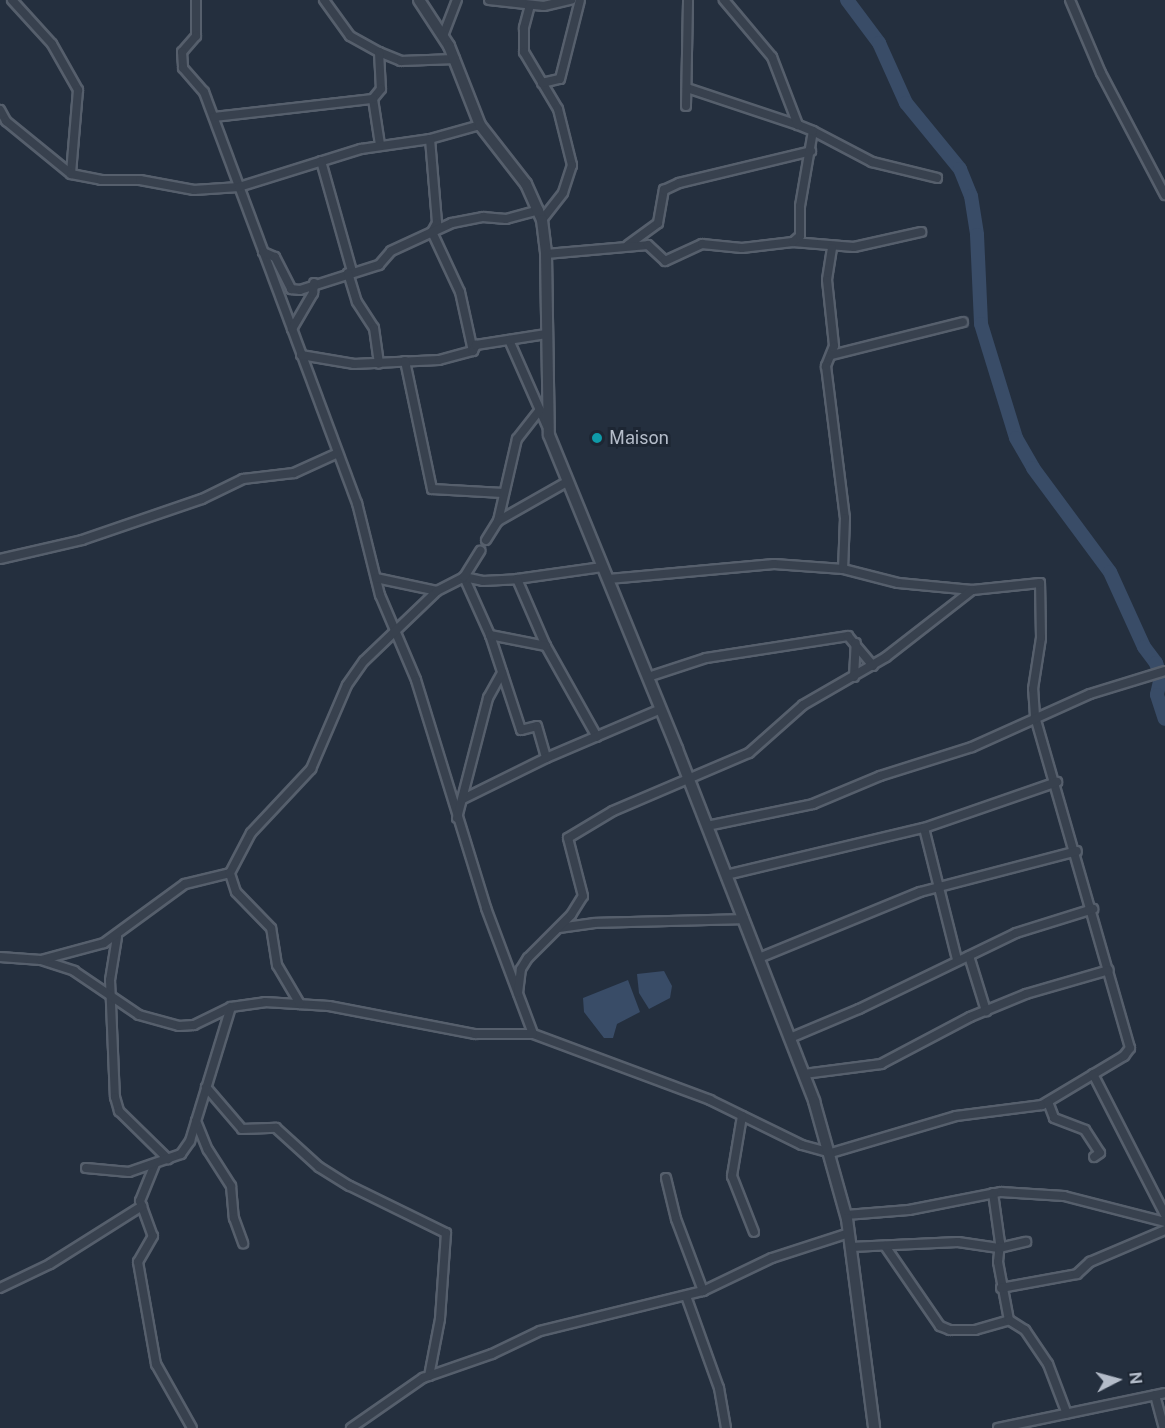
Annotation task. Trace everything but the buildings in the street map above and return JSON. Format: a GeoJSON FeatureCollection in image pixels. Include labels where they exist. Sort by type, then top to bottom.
{"type":"FeatureCollection","features":[{"type":"Feature","properties":{"kind":"street"},"geometry":{"type":"LineString","coordinates":[[12,0],[52,44],[74,80],[79,100],[71,137],[71,174]]}},
{"type":"Feature","properties":{"kind":"street"},"geometry":{"type":"LineString","coordinates":[[196,0],[196,36],[182,52],[183,68],[204,92],[357,503],[376,578],[416,680],[457,819],[518,999],[533,1034]]}},
{"type":"Feature","properties":{"kind":"street"},"geometry":{"type":"LineString","coordinates":[[324,0],[350,36],[379,52],[401,61],[455,59]]}},
{"type":"Feature","properties":{"kind":"street"},"geometry":{"type":"LineString","coordinates":[[419,0],[455,59],[480,125],[526,184],[540,215],[546,254],[547,426]]}},
{"type":"Feature","properties":{"kind":"street"},"geometry":{"type":"LineString","coordinates":[[443,36],[458,0]]}},
{"type":"Feature","properties":{"kind":"street"},"geometry":{"type":"LineString","coordinates":[[489,0],[530,5],[571,0]]}},
{"type":"Feature","properties":{"kind":"street"},"geometry":{"type":"LineString","coordinates":[[542,83],[560,79],[580,0]]}},
{"type":"Feature","properties":{"kind":"street"},"geometry":{"type":"LineString","coordinates":[[686,106],[688,0]]}},
{"type":"Feature","properties":{"kind":"street"},"geometry":{"type":"LineString","coordinates":[[724,0],[772,57],[798,124]]}},
{"type":"Feature","properties":{"kind":"street"},"geometry":{"type":"LineString","coordinates":[[1070,0],[1101,73],[1165,195]]}},
{"type":"Feature","properties":{"kind":"street"},"geometry":{"type":"LineString","coordinates":[[263,252],[275,257],[291,289],[300,290],[314,283],[379,265],[391,252],[432,232],[468,219],[506,219],[540,215],[563,193],[572,165],[558,109],[524,52],[524,28],[530,5]]}},
{"type":"Feature","properties":{"kind":"street"},"geometry":{"type":"LineString","coordinates":[[379,52],[381,89],[373,99],[380,145]]}},
{"type":"Feature","properties":{"kind":"street"},"geometry":{"type":"LineString","coordinates":[[687,87],[798,124],[872,162],[937,178]]}},
{"type":"Feature","properties":{"kind":"street"},"geometry":{"type":"LineString","coordinates":[[214,117],[346,99],[373,99]]}},
{"type":"Feature","properties":{"kind":"street"},"geometry":{"type":"LineString","coordinates":[[0,110],[6,121],[71,174],[101,180],[140,180],[194,190],[239,187],[380,145],[430,139],[480,125]]}},
{"type":"Feature","properties":{"kind":"street"},"geometry":{"type":"LineString","coordinates":[[793,242],[800,236],[800,206],[813,131]]}},
{"type":"Feature","properties":{"kind":"street"},"geometry":{"type":"LineString","coordinates":[[430,139],[437,223],[432,232]]}},
{"type":"Feature","properties":{"kind":"street"},"geometry":{"type":"LineString","coordinates":[[625,247],[658,223],[664,190],[690,180],[811,151]]}},
{"type":"Feature","properties":{"kind":"street"},"geometry":{"type":"LineString","coordinates":[[321,161],[357,302],[374,328],[379,364]]}},
{"type":"Feature","properties":{"kind":"street"},"geometry":{"type":"LineString","coordinates":[[432,232],[460,292],[473,351]]}},
{"type":"Feature","properties":{"kind":"street"},"geometry":{"type":"LineString","coordinates":[[546,254],[648,245],[665,261],[702,244],[742,248],[793,242],[832,248],[854,247],[921,232]]}},
{"type":"Feature","properties":{"kind":"street"},"geometry":{"type":"LineString","coordinates":[[832,248],[827,280],[832,355],[826,366],[845,518],[843,569]]}},
{"type":"Feature","properties":{"kind":"street"},"geometry":{"type":"LineString","coordinates":[[292,329],[313,293],[314,283]]}},
{"type":"Feature","properties":{"kind":"street"},"geometry":{"type":"LineString","coordinates":[[832,355],[963,322]]}},
{"type":"Feature","properties":{"kind":"street"},"geometry":{"type":"LineString","coordinates":[[301,355],[379,364],[439,360],[473,351],[476,345],[546,334]]}},
{"type":"Feature","properties":{"kind":"street"},"geometry":{"type":"LineString","coordinates":[[509,340],[547,426],[567,482],[609,579],[689,778],[804,1074],[831,1153],[849,1233],[874,1428]]}},
{"type":"Feature","properties":{"kind":"street"},"geometry":{"type":"LineString","coordinates":[[405,361],[432,489],[503,493]]}},
{"type":"Feature","properties":{"kind":"street"},"geometry":{"type":"LineString","coordinates":[[486,540],[498,520],[517,439],[540,410]]}},
{"type":"Feature","properties":{"kind":"street"},"geometry":{"type":"LineString","coordinates":[[0,559],[82,540],[202,499],[243,479],[294,473],[338,453]]}},
{"type":"Feature","properties":{"kind":"street"},"geometry":{"type":"LineString","coordinates":[[498,520],[567,482]]}},
{"type":"Feature","properties":{"kind":"street"},"geometry":{"type":"LineString","coordinates":[[300,1004],[277,965],[271,928],[236,892],[230,873],[251,833],[311,769],[347,686],[364,661],[437,591],[464,577],[480,551]]}},
{"type":"Feature","properties":{"kind":"street"},"geometry":{"type":"LineString","coordinates":[[0,957],[41,960],[74,971],[139,1015],[179,1026],[194,1025],[231,1007],[265,1002],[369,1012],[475,1034],[533,1034],[710,1100],[802,1145],[831,1153],[956,1116],[1030,1109],[1048,1102],[1124,1056],[1130,1048],[1077,851],[1035,716],[1033,689],[1041,638],[1040,583],[972,590],[898,584],[843,569],[765,564],[609,579]]}},
{"type":"Feature","properties":{"kind":"street"},"geometry":{"type":"LineString","coordinates":[[464,577],[483,581],[518,579],[602,567]]}},
{"type":"Feature","properties":{"kind":"street"},"geometry":{"type":"LineString","coordinates":[[464,577],[490,635],[521,730],[537,726],[546,758]]}},
{"type":"Feature","properties":{"kind":"street"},"geometry":{"type":"LineString","coordinates":[[376,578],[437,591]]}},
{"type":"Feature","properties":{"kind":"street"},"geometry":{"type":"LineString","coordinates":[[518,579],[546,646],[597,737]]}},
{"type":"Feature","properties":{"kind":"street"},"geometry":{"type":"LineString","coordinates":[[518,999],[521,969],[554,930],[571,915],[584,896],[568,838],[614,811],[749,753],[803,705],[873,666],[972,590]]}},
{"type":"Feature","properties":{"kind":"street"},"geometry":{"type":"LineString","coordinates":[[490,635],[546,646]]}},
{"type":"Feature","properties":{"kind":"street"},"geometry":{"type":"LineString","coordinates":[[648,677],[706,658],[848,636],[873,666]]}},
{"type":"Feature","properties":{"kind":"street"},"geometry":{"type":"LineString","coordinates":[[854,677],[856,643]]}},
{"type":"Feature","properties":{"kind":"street"},"geometry":{"type":"LineString","coordinates":[[707,826],[813,804],[880,776],[972,747],[1035,716],[1165,671]]}},
{"type":"Feature","properties":{"kind":"street"},"geometry":{"type":"LineString","coordinates":[[457,819],[463,799],[469,758],[488,698],[502,673]]}},
{"type":"Feature","properties":{"kind":"street"},"geometry":{"type":"LineString","coordinates":[[463,799],[546,758],[661,709]]}},
{"type":"Feature","properties":{"kind":"street"},"geometry":{"type":"LineString","coordinates":[[726,875],[924,828],[1057,782]]}},
{"type":"Feature","properties":{"kind":"street"},"geometry":{"type":"LineString","coordinates":[[924,828],[957,959]]}},
{"type":"Feature","properties":{"kind":"street"},"geometry":{"type":"LineString","coordinates":[[759,958],[831,931],[920,892],[1077,851]]}},
{"type":"Feature","properties":{"kind":"street"},"geometry":{"type":"LineString","coordinates":[[41,960],[82,951],[117,938],[185,885],[230,873]]}},
{"type":"Feature","properties":{"kind":"street"},"geometry":{"type":"LineString","coordinates":[[790,1038],[859,1009],[957,959],[969,956],[1016,933],[1093,909]]}},
{"type":"Feature","properties":{"kind":"street"},"geometry":{"type":"LineString","coordinates":[[554,930],[595,922],[744,919]]}},
{"type":"Feature","properties":{"kind":"street"},"geometry":{"type":"LineString","coordinates":[[117,938],[110,970],[113,998],[111,1052],[119,1111],[168,1159]]}},
{"type":"Feature","properties":{"kind":"street"},"geometry":{"type":"LineString","coordinates":[[969,956],[986,1011]]}},
{"type":"Feature","properties":{"kind":"street"},"geometry":{"type":"LineString","coordinates":[[804,1074],[881,1064],[986,1011],[1026,994],[1109,970]]}},
{"type":"Feature","properties":{"kind":"street"},"geometry":{"type":"LineString","coordinates":[[86,1168],[129,1172],[181,1154],[196,1121],[231,1007]]}},
{"type":"Feature","properties":{"kind":"street"},"geometry":{"type":"LineString","coordinates":[[1093,1074],[1165,1215]]}},
{"type":"Feature","properties":{"kind":"street"},"geometry":{"type":"LineString","coordinates":[[206,1088],[242,1130],[276,1128],[334,1176],[381,1204],[446,1233],[440,1318],[429,1376]]}},
{"type":"Feature","properties":{"kind":"street"},"geometry":{"type":"LineString","coordinates":[[1048,1102],[1054,1118],[1085,1130],[1100,1153],[1094,1157]]}},
{"type":"Feature","properties":{"kind":"street"},"geometry":{"type":"LineString","coordinates":[[742,1116],[732,1176],[754,1232]]}},
{"type":"Feature","properties":{"kind":"street"},"geometry":{"type":"LineString","coordinates":[[196,1121],[231,1186],[234,1218],[243,1243]]}},
{"type":"Feature","properties":{"kind":"street"},"geometry":{"type":"LineString","coordinates":[[155,1164],[142,1189],[142,1206],[153,1236],[138,1262],[150,1344],[170,1392],[192,1428]]}},
{"type":"Feature","properties":{"kind":"street"},"geometry":{"type":"LineString","coordinates":[[666,1178],[676,1219],[703,1291]]}},
{"type":"Feature","properties":{"kind":"street"},"geometry":{"type":"LineString","coordinates":[[846,1215],[909,1210],[993,1193],[1064,1196],[1165,1222]]}},
{"type":"Feature","properties":{"kind":"street"},"geometry":{"type":"LineString","coordinates":[[993,1193],[1001,1288],[1009,1320],[1025,1330],[1048,1364],[1067,1414]]}},
{"type":"Feature","properties":{"kind":"street"},"geometry":{"type":"LineString","coordinates":[[0,1296],[3,1288],[142,1206]]}},
{"type":"Feature","properties":{"kind":"street"},"geometry":{"type":"LineString","coordinates":[[1001,1288],[1077,1274],[1090,1262],[1165,1230]]}},
{"type":"Feature","properties":{"kind":"street"},"geometry":{"type":"LineString","coordinates":[[351,1428],[429,1376],[492,1354],[540,1331],[703,1291],[772,1258],[849,1233]]}},
{"type":"Feature","properties":{"kind":"street"},"geometry":{"type":"LineString","coordinates":[[851,1247],[958,1242],[999,1248],[1026,1242]]}},
{"type":"Feature","properties":{"kind":"street"},"geometry":{"type":"LineString","coordinates":[[885,1246],[940,1326],[950,1330],[975,1330],[1009,1320]]}},
{"type":"Feature","properties":{"kind":"street"},"geometry":{"type":"LineString","coordinates":[[686,1296],[719,1388],[726,1428]]}},
{"type":"Feature","properties":{"kind":"street"},"geometry":{"type":"LineString","coordinates":[[998,1428],[1165,1393]]}},
{"type":"Feature","properties":{"kind":"street"},"geometry":{"type":"LineString","coordinates":[[1155,1395],[1164,1428]]}},
{"type":"Feature","properties":{"kind":"water"},"geometry":{"type":"Polygon","coordinates":[[[664,971],[672,986],[670,998],[649,1009],[639,993],[637,974],[664,971]]]}},
{"type":"Feature","properties":{"kind":"water"},"geometry":{"type":"Polygon","coordinates":[[[628,980],[640,1012],[617,1024],[613,1038],[604,1038],[584,1012],[583,998],[628,980]]]}},
{"type":"Feature","properties":{"kind":"waterway"},"geometry":{"type":"LineString","coordinates":[[847,0],[879,43],[906,103],[960,169],[971,196],[977,235],[981,324],[1016,438],[1033,468],[1110,572],[1144,647],[1156,663],[1161,677],[1157,695],[1165,719]]}},
{"type":"Feature","properties":{"kind":"place","name":"Maison"},"geometry":{"type":"Point","coordinates":[597,438]}}]}
